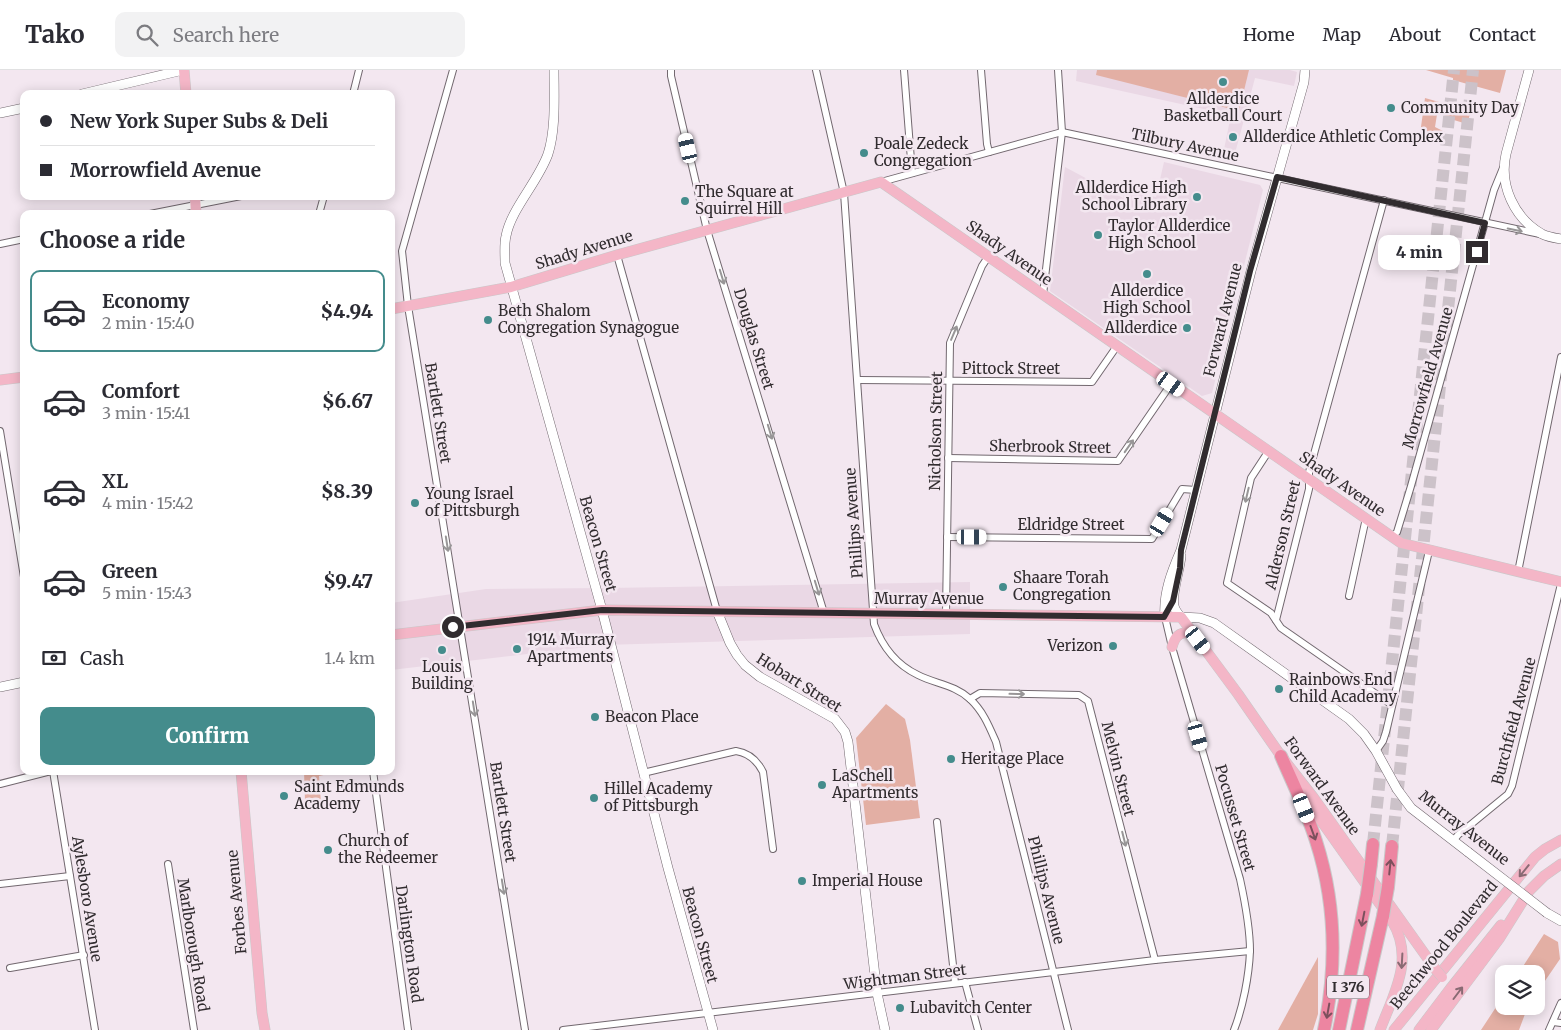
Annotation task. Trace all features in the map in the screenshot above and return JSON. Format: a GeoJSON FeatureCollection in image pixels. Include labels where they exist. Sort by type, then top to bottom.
{"type":"FeatureCollection","features":[{"type":"Feature","properties":{"kind":"highway"},"geometry":{"type":"LineString","coordinates":[[1281,756],[1316,839],[1329,897],[1333,958],[1331,988],[1324,1030]]}},
{"type":"Feature","properties":{"kind":"highway","name":"I 376"},"geometry":{"type":"LineString","coordinates":[[1339,1030],[1367,894],[1373,844]]}},
{"type":"Feature","properties":{"kind":"highway","name":"I 376"},"geometry":{"type":"LineString","coordinates":[[1357,1030],[1383,916],[1392,846]]}},
{"type":"Feature","properties":{"kind":"main road"},"geometry":{"type":"LineString","coordinates":[[99,90],[184,70],[186,90]]}},
{"type":"Feature","properties":{"kind":"main road","name":"Beacon Street"},"geometry":{"type":"LineString","coordinates":[[554,70],[553,124],[548,153],[537,178],[510,221],[505,237],[505,263],[602,610],[643,773],[713,1030]]}},
{"type":"Feature","properties":{"kind":"main road","name":"Forward Avenue"},"geometry":{"type":"LineString","coordinates":[[1305,70],[1304,82],[1250,271],[1216,415],[1181,550],[1180,568],[1173,601],[1180,617],[1238,694],[1281,756],[1313,796],[1450,989]]}},
{"type":"Feature","properties":{"kind":"main road"},"geometry":{"type":"LineString","coordinates":[[1528,70],[1503,167],[1512,203],[1521,216],[1544,235],[1561,240]]}},
{"type":"Feature","properties":{"kind":"main road"},"geometry":{"type":"LineString","coordinates":[[0,113],[20,109]]}},
{"type":"Feature","properties":{"kind":"main road","name":"Shady Avenue"},"geometry":{"type":"LineString","coordinates":[[395,308],[511,287],[617,255],[881,182],[1400,543],[1561,583]]}},
{"type":"Feature","properties":{"kind":"main road"},"geometry":{"type":"LineString","coordinates":[[0,380],[20,378]]}},
{"type":"Feature","properties":{"kind":"main road","name":"Forward Avenue"},"geometry":{"type":"LineString","coordinates":[[1164,612],[1173,567],[1181,550]]}},
{"type":"Feature","properties":{"kind":"main road","name":"Forward Avenue"},"geometry":{"type":"LineString","coordinates":[[1164,612],[1173,601]]}},
{"type":"Feature","properties":{"kind":"main road","name":"Murray Avenue"},"geometry":{"type":"LineString","coordinates":[[395,634],[602,610],[873,614],[1164,612],[1180,617],[1208,620],[1349,719],[1364,734],[1376,751],[1397,789],[1411,808],[1547,913],[1561,921]]}},
{"type":"Feature","properties":{"kind":"main road","name":"Hobart Street"},"geometry":{"type":"LineString","coordinates":[[717,611],[730,644],[745,665],[760,677],[835,719],[845,732],[848,742],[877,994],[885,1030]]}},
{"type":"Feature","properties":{"kind":"main road"},"geometry":{"type":"LineString","coordinates":[[1172,647],[1178,635],[1185,633],[1193,634]]}},
{"type":"Feature","properties":{"kind":"main road"},"geometry":{"type":"LineString","coordinates":[[0,687],[20,683]]}},
{"type":"Feature","properties":{"kind":"main road"},"geometry":{"type":"LineString","coordinates":[[1281,756],[1306,801],[1398,932],[1402,950],[1402,967],[1397,986],[1380,1030]]}},
{"type":"Feature","properties":{"kind":"main road","name":"Forbes Avenue"},"geometry":{"type":"LineString","coordinates":[[241,775],[265,1030]]}},
{"type":"Feature","properties":{"kind":"main road","name":"Beechwood Boulevard"},"geometry":{"type":"LineString","coordinates":[[1394,1030],[1535,858],[1545,849],[1561,840]]}},
{"type":"Feature","properties":{"kind":"main road"},"geometry":{"type":"LineString","coordinates":[[1419,1030],[1529,892],[1544,876],[1561,864]]}},
{"type":"Feature","properties":{"kind":"main road"},"geometry":{"type":"LineString","coordinates":[[1431,1030],[1499,939],[1529,892]]}},
{"type":"Feature","properties":{"kind":"street"},"geometry":{"type":"LineString","coordinates":[[354,90],[359,70]]}},
{"type":"Feature","properties":{"kind":"street","name":"Bartlett Street"},"geometry":{"type":"LineString","coordinates":[[452,70],[402,251],[408,306],[525,1030]]}},
{"type":"Feature","properties":{"kind":"street","name":"Douglas Street"},"geometry":{"type":"LineString","coordinates":[[671,70],[707,230],[824,613]]}},
{"type":"Feature","properties":{"kind":"street","name":"Phillips Avenue"},"geometry":{"type":"LineString","coordinates":[[816,70],[844,192],[874,624],[878,636],[896,660],[918,675],[958,690],[970,699],[986,720],[996,742],[1068,1030]]}},
{"type":"Feature","properties":{"kind":"street"},"geometry":{"type":"LineString","coordinates":[[904,70],[912,173]]}},
{"type":"Feature","properties":{"kind":"street"},"geometry":{"type":"LineString","coordinates":[[981,70],[986,144],[989,152]]}},
{"type":"Feature","properties":{"kind":"street"},"geometry":{"type":"LineString","coordinates":[[1043,295],[1062,132],[1058,70]]}},
{"type":"Feature","properties":{"kind":"street","name":"Tilbury Avenue"},"geometry":{"type":"LineString","coordinates":[[881,182],[1062,132],[1485,223]]}},
{"type":"Feature","properties":{"kind":"street"},"geometry":{"type":"LineString","coordinates":[[1503,167],[1494,190],[1485,223],[1544,235]]}},
{"type":"Feature","properties":{"kind":"street"},"geometry":{"type":"LineString","coordinates":[[170,210],[221,200]]}},
{"type":"Feature","properties":{"kind":"street","name":"Alderson Street"},"geometry":{"type":"LineString","coordinates":[[1276,620],[1309,489],[1309,472],[1384,200]]}},
{"type":"Feature","properties":{"kind":"street","name":"Morrowfield Avenue"},"geometry":{"type":"LineString","coordinates":[[1392,537],[1396,532],[1411,486],[1485,223]]}},
{"type":"Feature","properties":{"kind":"street"},"geometry":{"type":"LineString","coordinates":[[0,244],[20,240]]}},
{"type":"Feature","properties":{"kind":"street","name":"Hobart Street"},"geometry":{"type":"LineString","coordinates":[[617,255],[717,611]]}},
{"type":"Feature","properties":{"kind":"street","name":"Nicholson Street"},"geometry":{"type":"LineString","coordinates":[[946,614],[950,343],[982,266],[988,257]]}},
{"type":"Feature","properties":{"kind":"street","name":"Pittock Street"},"geometry":{"type":"LineString","coordinates":[[858,380],[1092,382],[1117,346]]}},
{"type":"Feature","properties":{"kind":"street"},"geometry":{"type":"LineString","coordinates":[[1518,572],[1561,357]]}},
{"type":"Feature","properties":{"kind":"street","name":"Sherbrook Street"},"geometry":{"type":"LineString","coordinates":[[948,458],[1118,461],[1171,384]]}},
{"type":"Feature","properties":{"kind":"street"},"geometry":{"type":"LineString","coordinates":[[0,431],[3,471],[20,557]]}},
{"type":"Feature","properties":{"kind":"street"},"geometry":{"type":"LineString","coordinates":[[1268,452],[1252,478],[1227,583],[1271,613],[1281,628],[1392,706]]}},
{"type":"Feature","properties":{"kind":"street","name":"Eldridge Street"},"geometry":{"type":"LineString","coordinates":[[947,537],[1152,538],[1182,489],[1196,490]]}},
{"type":"Feature","properties":{"kind":"street"},"geometry":{"type":"LineString","coordinates":[[1348,596],[1366,518]]}},
{"type":"Feature","properties":{"kind":"street"},"geometry":{"type":"LineString","coordinates":[[1376,751],[1383,741],[1429,551]]}},
{"type":"Feature","properties":{"kind":"street","name":"Burchfield Avenue"},"geometry":{"type":"LineString","coordinates":[[1453,841],[1508,794],[1512,786],[1561,583]]}},
{"type":"Feature","properties":{"kind":"street","name":"Pocusset Street"},"geometry":{"type":"LineString","coordinates":[[1164,612],[1172,647],[1240,879],[1246,907],[1250,951],[1245,988],[1234,1030]]}},
{"type":"Feature","properties":{"kind":"street","name":"Melvin Street"},"geometry":{"type":"LineString","coordinates":[[970,699],[980,694],[1079,695],[1088,701],[1155,960]]}},
{"type":"Feature","properties":{"kind":"street"},"geometry":{"type":"LineString","coordinates":[[643,773],[736,751],[748,754],[759,764],[763,772],[773,849]]}},
{"type":"Feature","properties":{"kind":"street"},"geometry":{"type":"LineString","coordinates":[[0,784],[36,775]]}},
{"type":"Feature","properties":{"kind":"street","name":"Aylesboro Avenue"},"geometry":{"type":"LineString","coordinates":[[53,775],[95,1030]]}},
{"type":"Feature","properties":{"kind":"street","name":"Darlington Road"},"geometry":{"type":"LineString","coordinates":[[374,775],[408,1030]]}},
{"type":"Feature","properties":{"kind":"street"},"geometry":{"type":"LineString","coordinates":[[937,822],[955,983]]}},
{"type":"Feature","properties":{"kind":"street","name":"Marlborough Road"},"geometry":{"type":"LineString","coordinates":[[168,864],[194,1030]]}},
{"type":"Feature","properties":{"kind":"street"},"geometry":{"type":"LineString","coordinates":[[0,884],[70,876]]}},
{"type":"Feature","properties":{"kind":"street","name":"Wightman Street"},"geometry":{"type":"LineString","coordinates":[[563,1030],[614,1027],[707,1012],[877,994],[1155,960],[1250,951]]}},
{"type":"Feature","properties":{"kind":"street"},"geometry":{"type":"LineString","coordinates":[[10,968],[84,955]]}},
{"type":"Feature","properties":{"kind":"street"},"geometry":{"type":"LineString","coordinates":[[965,982],[978,1030]]}},
{"type":"Feature","properties":{"kind":"street"},"geometry":{"type":"LineString","coordinates":[[1549,1030],[1561,1003]]}},
{"type":"Feature","properties":{"kind":"street"},"geometry":{"type":"LineString","coordinates":[[1553,1022],[1561,1023]]}},
{"type":"Feature","properties":{"kind":"shaded area","name":"Allderdice Athletic Complex"},"geometry":{"type":"Polygon","coordinates":[[[1077,70],[1290,70],[1297,72],[1294,86],[1255,78],[1233,161],[1222,159],[1231,115],[1076,81],[1077,70]]]}},
{"type":"Feature","properties":{"kind":"shaded area"},"geometry":{"type":"Polygon","coordinates":[[[1097,70],[1249,70],[1239,111],[1096,75],[1097,70]]]}},
{"type":"Feature","properties":{"kind":"shaded area"},"geometry":{"type":"Polygon","coordinates":[[[1426,70],[1506,70],[1500,93],[1453,80],[1453,78],[1426,70]]]}},
{"type":"Feature","properties":{"kind":"shaded area"},"geometry":{"type":"Polygon","coordinates":[[[1425,98],[1439,102],[1435,127],[1445,132],[1441,144],[1420,134],[1425,98]]]}},
{"type":"Feature","properties":{"kind":"shaded area"},"geometry":{"type":"Polygon","coordinates":[[[1447,104],[1471,111],[1467,124],[1444,117],[1447,104]]]}},
{"type":"Feature","properties":{"kind":"shaded area","name":"Allderdice High School"},"geometry":{"type":"Polygon","coordinates":[[[1164,162],[1260,185],[1263,190],[1212,393],[1202,396],[1050,291],[1065,167],[1123,198],[1125,190],[1156,197],[1164,162]]]}},
{"type":"Feature","properties":{"kind":"shaded area"},"geometry":{"type":"Polygon","coordinates":[[[970,582],[970,634],[604,645],[395,670],[395,602],[486,589],[970,582]]]}},
{"type":"Feature","properties":{"kind":"shaded area"},"geometry":{"type":"Polygon","coordinates":[[[886,704],[905,719],[910,740],[920,818],[866,825],[856,738],[886,704]]]}},
{"type":"Feature","properties":{"kind":"shaded area"},"geometry":{"type":"Polygon","coordinates":[[[304,775],[324,775],[319,776],[321,803],[314,803],[313,800],[305,801],[304,775]]]}},
{"type":"Feature","properties":{"kind":"shaded area"},"geometry":{"type":"Polygon","coordinates":[[[1544,934],[1558,942],[1560,959],[1545,981],[1545,965],[1524,965],[1544,934]]]}},
{"type":"Feature","properties":{"kind":"shaded area"},"geometry":{"type":"Polygon","coordinates":[[[1318,957],[1318,1014],[1313,1030],[1278,1030],[1318,957]]]}},
{"type":"Feature","properties":{"kind":"shaded area"},"geometry":{"type":"Polygon","coordinates":[[[1495,1009],[1495,1015],[1525,1015],[1519,1030],[1481,1030],[1495,1009]]]}},
{"type":"Feature","properties":{"kind":"tunnel"},"geometry":{"type":"LineString","coordinates":[[1373,844],[1454,70]]}},
{"type":"Feature","properties":{"kind":"tunnel"},"geometry":{"type":"LineString","coordinates":[[1392,846],[1473,70]]}},
{"type":"Feature","properties":{"kind":"place","name":"Allderdice Basketball Court"},"geometry":{"type":"Point","coordinates":[1223,82]}},
{"type":"Feature","properties":{"kind":"place","name":"Community Day"},"geometry":{"type":"Point","coordinates":[1391,108]}},
{"type":"Feature","properties":{"kind":"place","name":"Allderdice Athletic Complex"},"geometry":{"type":"Point","coordinates":[1233,137]}},
{"type":"Feature","properties":{"kind":"place","name":"Poale Zedeck Congregation"},"geometry":{"type":"Point","coordinates":[864,153]}},
{"type":"Feature","properties":{"kind":"place","name":"Allderdice High School Library"},"geometry":{"type":"Point","coordinates":[1197,197]}},
{"type":"Feature","properties":{"kind":"place","name":"The Square at Squirrel Hill"},"geometry":{"type":"Point","coordinates":[685,201]}},
{"type":"Feature","properties":{"kind":"place","name":"Taylor Allderdice High School"},"geometry":{"type":"Point","coordinates":[1098,235]}},
{"type":"Feature","properties":{"kind":"place","name":"Allderdice High School"},"geometry":{"type":"Point","coordinates":[1147,274]}},
{"type":"Feature","properties":{"kind":"place","name":"Beth Shalom Congregation Synagogue"},"geometry":{"type":"Point","coordinates":[488,320]}},
{"type":"Feature","properties":{"kind":"place","name":"Allderdice"},"geometry":{"type":"Point","coordinates":[1187,328]}},
{"type":"Feature","properties":{"kind":"place","name":"Young Israel of Pittsburgh"},"geometry":{"type":"Point","coordinates":[415,503]}},
{"type":"Feature","properties":{"kind":"place","name":"Shaare Torah Congregation"},"geometry":{"type":"Point","coordinates":[1003,587]}},
{"type":"Feature","properties":{"kind":"place","name":"Verizon"},"geometry":{"type":"Point","coordinates":[1113,646]}},
{"type":"Feature","properties":{"kind":"place","name":"1914 Murray Apartments"},"geometry":{"type":"Point","coordinates":[517,649]}},
{"type":"Feature","properties":{"kind":"place","name":"Louis Building"},"geometry":{"type":"Point","coordinates":[442,650]}},
{"type":"Feature","properties":{"kind":"place","name":"Rainbows End Child Academy"},"geometry":{"type":"Point","coordinates":[1279,689]}},
{"type":"Feature","properties":{"kind":"place","name":"Beacon Place"},"geometry":{"type":"Point","coordinates":[595,717]}},
{"type":"Feature","properties":{"kind":"place","name":"Heritage Place"},"geometry":{"type":"Point","coordinates":[951,759]}},
{"type":"Feature","properties":{"kind":"place","name":"LaSchell Apartments"},"geometry":{"type":"Point","coordinates":[822,785]}},
{"type":"Feature","properties":{"kind":"place","name":"Saint Edmunds Academy"},"geometry":{"type":"Point","coordinates":[284,796]}},
{"type":"Feature","properties":{"kind":"place","name":"Hillel Academy of Pittsburgh"},"geometry":{"type":"Point","coordinates":[594,798]}},
{"type":"Feature","properties":{"kind":"place","name":"Church of the Redeemer"},"geometry":{"type":"Point","coordinates":[328,850]}},
{"type":"Feature","properties":{"kind":"place","name":"Imperial House"},"geometry":{"type":"Point","coordinates":[802,881]}},
{"type":"Feature","properties":{"kind":"place","name":"Lubavitch Center"},"geometry":{"type":"Point","coordinates":[900,1008]}},
{"type":"Feature","properties":{"kind":"route"},"geometry":{"type":"LineString","coordinates":[[453,627],[602,610],[1164,617],[1173,601],[1180,568],[1181,550],[1216,415],[1250,271],[1277,177],[1485,223],[1477,252]]}}]}
